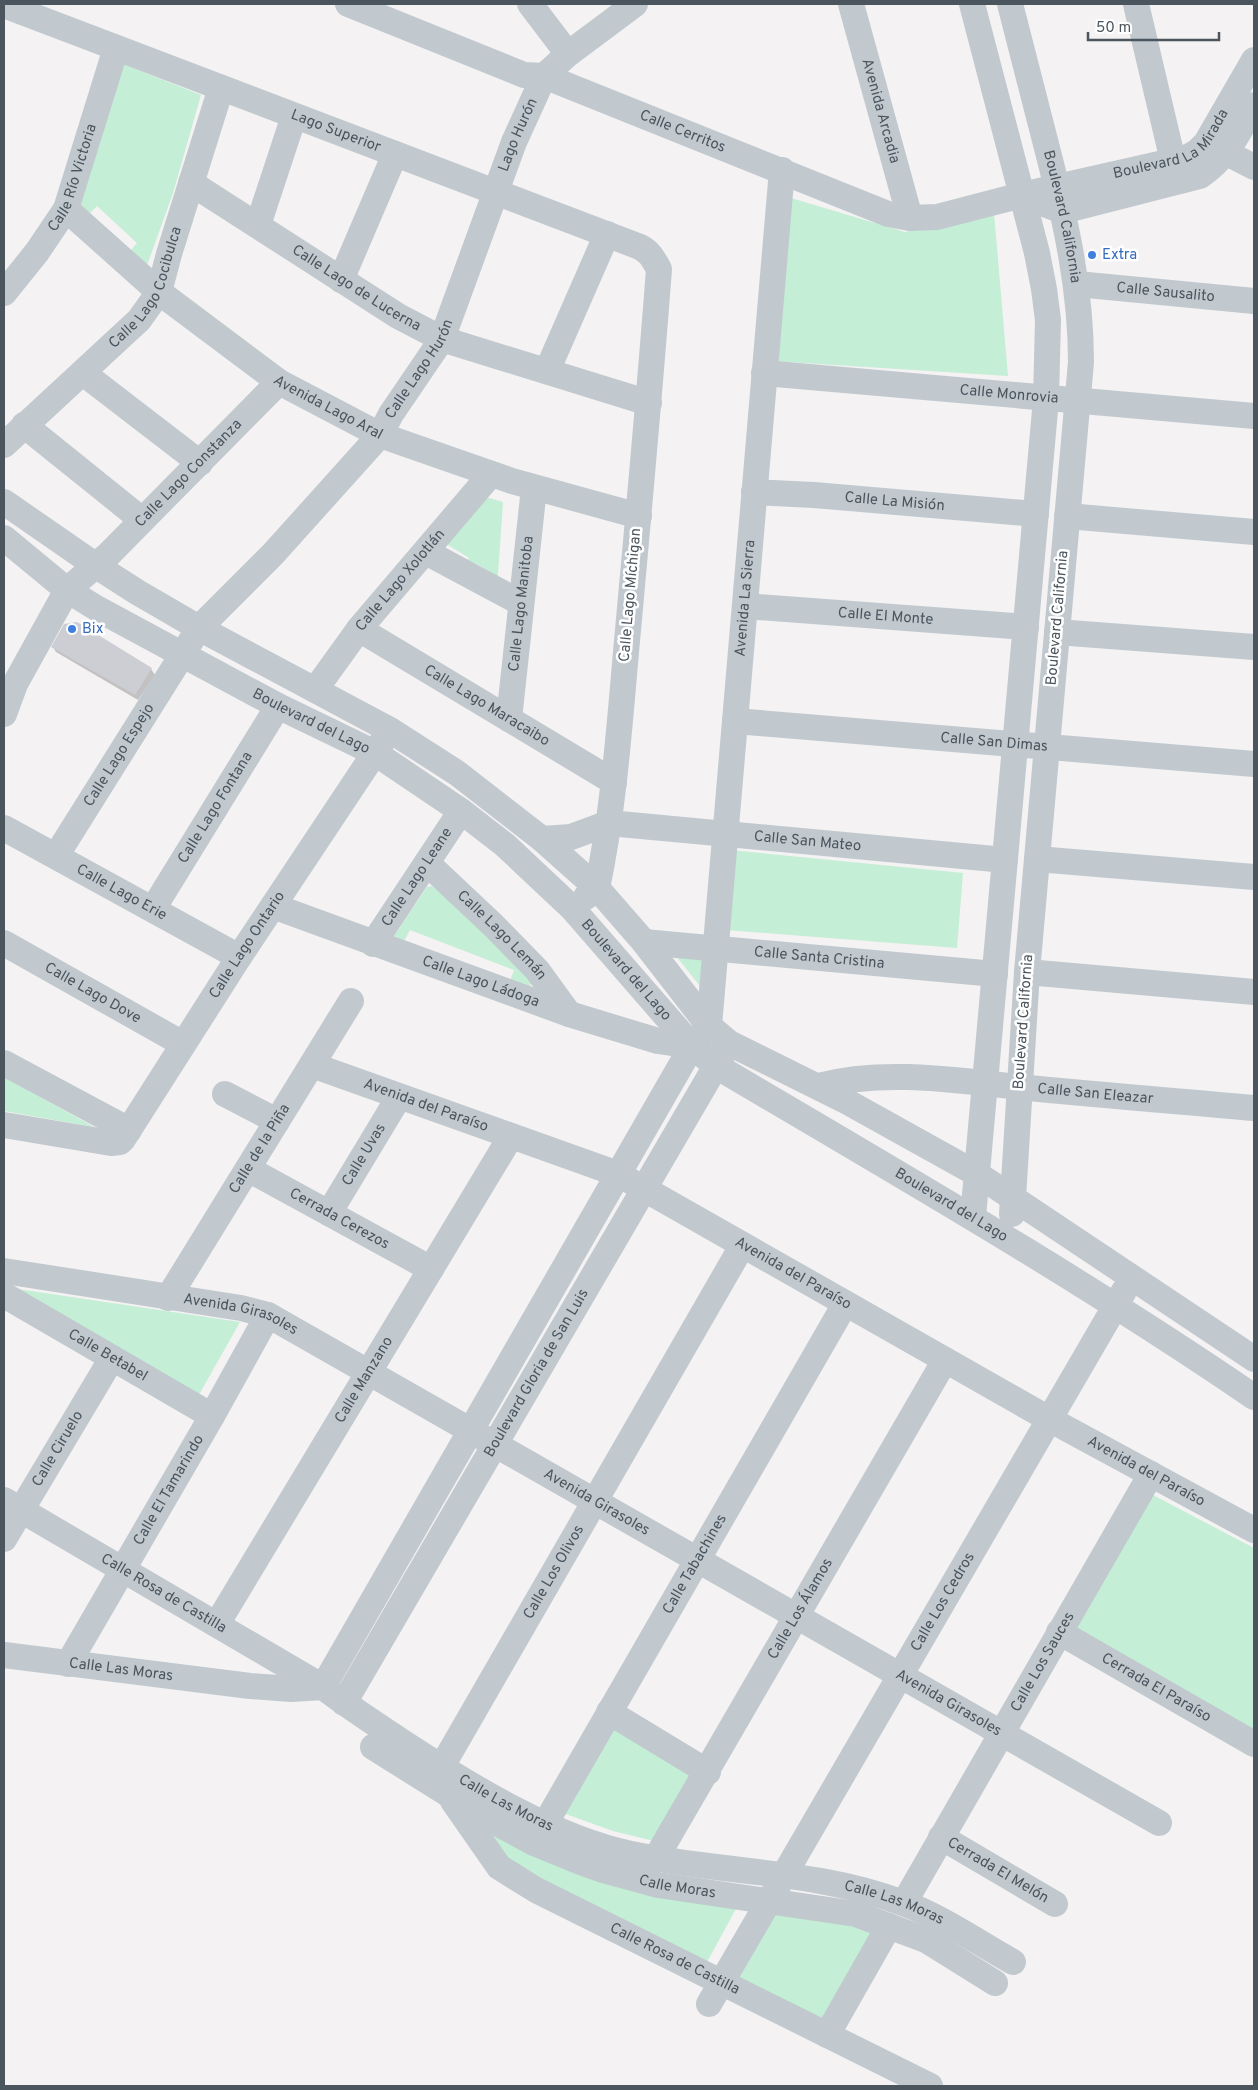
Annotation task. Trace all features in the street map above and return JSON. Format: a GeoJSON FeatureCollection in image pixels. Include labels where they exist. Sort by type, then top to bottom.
{"type":"FeatureCollection","features":[{"type":"Feature","properties":{"kind":"street","name":"Calle Cerritos"},"geometry":{"type":"LineString","coordinates":[[348,4],[524,75],[544,76],[888,214],[910,218],[937,217],[1022,195]]}},
{"type":"Feature","properties":{"kind":"street"},"geometry":{"type":"LineString","coordinates":[[530,4],[568,54]]}},
{"type":"Feature","properties":{"kind":"street"},"geometry":{"type":"LineString","coordinates":[[544,76],[568,54],[635,4]]}},
{"type":"Feature","properties":{"kind":"street","name":"Avenida Arcadia"},"geometry":{"type":"LineString","coordinates":[[850,4],[910,218]]}},
{"type":"Feature","properties":{"kind":"street","name":"Boulevard California"},"geometry":{"type":"LineString","coordinates":[[972,4],[1037,253],[1048,320],[1046,399],[973,1218]]}},
{"type":"Feature","properties":{"kind":"street","name":"Boulevard California"},"geometry":{"type":"LineString","coordinates":[[1009,1239],[1027,972],[1081,362],[1081,328],[1077,284],[1060,199],[1010,4]]}},
{"type":"Feature","properties":{"kind":"street"},"geometry":{"type":"LineString","coordinates":[[1136,4],[1176,172]]}},
{"type":"Feature","properties":{"kind":"street","name":"Lago Superior"},"geometry":{"type":"LineString","coordinates":[[4,5],[647,250],[658,269]]}},
{"type":"Feature","properties":{"kind":"street","name":"Calle Río Victoria"},"geometry":{"type":"LineString","coordinates":[[4,293],[38,252],[66,209],[116,48]]}},
{"type":"Feature","properties":{"kind":"street","name":"Boulevard La Mirada"},"geometry":{"type":"LineString","coordinates":[[1216,148],[1254,60]]}},
{"type":"Feature","properties":{"kind":"street","name":"Lago Hurón"},"geometry":{"type":"LineString","coordinates":[[495,193],[514,142],[544,76]]}},
{"type":"Feature","properties":{"kind":"street","name":"Calle Lago Cocibulca"},"geometry":{"type":"LineString","coordinates":[[4,445],[139,320],[159,292],[191,182],[222,88]]}},
{"type":"Feature","properties":{"kind":"street","name":"Boulevard La Mirada"},"geometry":{"type":"LineString","coordinates":[[1060,199],[1176,172],[1186,158],[1197,152],[1216,148],[1254,105]]}},
{"type":"Feature","properties":{"kind":"street"},"geometry":{"type":"LineString","coordinates":[[258,225],[294,116]]}},
{"type":"Feature","properties":{"kind":"street"},"geometry":{"type":"LineString","coordinates":[[1216,148],[1254,167]]}},
{"type":"Feature","properties":{"kind":"street"},"geometry":{"type":"LineString","coordinates":[[341,280],[395,154]]}},
{"type":"Feature","properties":{"kind":"street","name":"Avenida La Sierra"},"geometry":{"type":"LineString","coordinates":[[709,1026],[782,170]]}},
{"type":"Feature","properties":{"kind":"street","name":"Calle Lago de Lucerna"},"geometry":{"type":"LineString","coordinates":[[191,182],[398,316],[442,339],[649,403]]}},
{"type":"Feature","properties":{"kind":"street","name":"Calle Lago Hurón"},"geometry":{"type":"LineString","coordinates":[[182,655],[199,628],[280,547],[380,435],[391,414],[442,339],[495,193]]}},
{"type":"Feature","properties":{"kind":"street"},"geometry":{"type":"LineString","coordinates":[[1022,195],[1060,199]]}},
{"type":"Feature","properties":{"kind":"street","name":"Avenida Lago Aral"},"geometry":{"type":"LineString","coordinates":[[66,209],[159,292],[279,382],[380,435],[534,488],[639,516]]}},
{"type":"Feature","properties":{"kind":"street"},"geometry":{"type":"LineString","coordinates":[[547,371],[607,234]]}},
{"type":"Feature","properties":{"kind":"street","name":"Calle Lago Míchigan"},"geometry":{"type":"LineString","coordinates":[[597,888],[609,823],[614,782],[649,403],[658,269]]}},
{"type":"Feature","properties":{"kind":"street","name":"Calle Sausalito"},"geometry":{"type":"LineString","coordinates":[[1077,284],[1254,301]]}},
{"type":"Feature","properties":{"kind":"street"},"geometry":{"type":"LineString","coordinates":[[83,373],[200,463]]}},
{"type":"Feature","properties":{"kind":"street","name":"Calle Monrovia"},"geometry":{"type":"LineString","coordinates":[[764,373],[1254,416]]}},
{"type":"Feature","properties":{"kind":"street","name":"Calle Lago Constanza"},"geometry":{"type":"LineString","coordinates":[[4,714],[9,682],[67,590],[95,566],[142,520],[279,382]]}},
{"type":"Feature","properties":{"kind":"street"},"geometry":{"type":"LineString","coordinates":[[24,425],[142,520]]}},
{"type":"Feature","properties":{"kind":"street","name":"Calle Lago Xolotlán"},"geometry":{"type":"LineString","coordinates":[[315,690],[358,629],[491,474]]}},
{"type":"Feature","properties":{"kind":"street","name":"Calle Lago Manitoba"},"geometry":{"type":"LineString","coordinates":[[509,719],[534,488]]}},
{"type":"Feature","properties":{"kind":"street","name":"Calle La Misión"},"geometry":{"type":"LineString","coordinates":[[754,492],[814,494],[1036,514]]}},
{"type":"Feature","properties":{"kind":"street","name":"Boulevard del Lago"},"geometry":{"type":"LineString","coordinates":[[4,502],[95,566],[199,628],[390,730],[457,773],[542,839],[597,888],[644,942],[709,1026],[729,1043],[818,1086],[977,1174],[1132,1277],[1250,1352]]}},
{"type":"Feature","properties":{"kind":"street"},"geometry":{"type":"LineString","coordinates":[[1067,516],[1254,532]]}},
{"type":"Feature","properties":{"kind":"street","name":"Boulevard del Lago"},"geometry":{"type":"LineString","coordinates":[[4,538],[67,590],[98,609],[278,706],[375,753],[461,811],[505,846],[572,908],[692,1046],[716,1066],[1009,1239],[1115,1305],[1254,1397]]}},
{"type":"Feature","properties":{"kind":"street"},"geometry":{"type":"LineString","coordinates":[[426,552],[521,603]]}},
{"type":"Feature","properties":{"kind":"street","name":"Calle El Monte"},"geometry":{"type":"LineString","coordinates":[[745,606],[1026,627]]}},
{"type":"Feature","properties":{"kind":"street","name":"Calle Lago Maracaibo"},"geometry":{"type":"LineString","coordinates":[[358,629],[614,782]]}},
{"type":"Feature","properties":{"kind":"street"},"geometry":{"type":"LineString","coordinates":[[1057,632],[1254,648]]}},
{"type":"Feature","properties":{"kind":"street","name":"Calle Lago Espejo"},"geometry":{"type":"LineString","coordinates":[[56,856],[182,655]]}},
{"type":"Feature","properties":{"kind":"street","name":"Calle Lago Fontana"},"geometry":{"type":"LineString","coordinates":[[153,909],[278,706]]}},
{"type":"Feature","properties":{"kind":"street","name":"Calle San Dimas"},"geometry":{"type":"LineString","coordinates":[[735,721],[1254,764]]}},
{"type":"Feature","properties":{"kind":"street","name":"Calle Lago Ontario"},"geometry":{"type":"LineString","coordinates":[[126,1134],[239,957],[390,730]]}},
{"type":"Feature","properties":{"kind":"street","name":"Calle Lago Leane"},"geometry":{"type":"LineString","coordinates":[[373,944],[461,811]]}},
{"type":"Feature","properties":{"kind":"street"},"geometry":{"type":"LineString","coordinates":[[542,839],[571,837],[609,823]]}},
{"type":"Feature","properties":{"kind":"street","name":"Calle San Mateo"},"geometry":{"type":"LineString","coordinates":[[609,823],[1005,860]]}},
{"type":"Feature","properties":{"kind":"street","name":"Calle Lago Erie"},"geometry":{"type":"LineString","coordinates":[[4,828],[239,957]]}},
{"type":"Feature","properties":{"kind":"street"},"geometry":{"type":"LineString","coordinates":[[1038,859],[1254,877]]}},
{"type":"Feature","properties":{"kind":"street","name":"Calle Lago Lemán"},"geometry":{"type":"LineString","coordinates":[[427,863],[494,925],[531,964],[569,1014]]}},
{"type":"Feature","properties":{"kind":"street"},"geometry":{"type":"LineString","coordinates":[[572,908],[597,888]]}},
{"type":"Feature","properties":{"kind":"street","name":"Calle Lago Ládoga"},"geometry":{"type":"LineString","coordinates":[[273,906],[569,1014],[658,1042],[692,1046]]}},
{"type":"Feature","properties":{"kind":"street","name":"Calle Santa Cristina"},"geometry":{"type":"LineString","coordinates":[[644,942],[995,974]]}},
{"type":"Feature","properties":{"kind":"street","name":"Calle Lago Dove"},"geometry":{"type":"LineString","coordinates":[[4,943],[183,1044]]}},
{"type":"Feature","properties":{"kind":"street"},"geometry":{"type":"LineString","coordinates":[[1027,972],[1254,992]]}},
{"type":"Feature","properties":{"kind":"street","name":"Calle de la Piña"},"geometry":{"type":"LineString","coordinates":[[168,1298],[351,1001]]}},
{"type":"Feature","properties":{"kind":"street","name":"Boulevard Gloria de San Luis"},"geometry":{"type":"LineString","coordinates":[[323,1687],[692,1046],[709,1026]]}},
{"type":"Feature","properties":{"kind":"street","name":"Boulevard Gloria de San Luis"},"geometry":{"type":"LineString","coordinates":[[344,1703],[729,1043]]}},
{"type":"Feature","properties":{"kind":"street"},"geometry":{"type":"LineString","coordinates":[[4,1063],[126,1134],[120,1142],[111,1143],[4,1125]]}},
{"type":"Feature","properties":{"kind":"street","name":"Avenida del Paraíso"},"geometry":{"type":"LineString","coordinates":[[312,1065],[618,1174],[845,1304],[1254,1530]]}},
{"type":"Feature","properties":{"kind":"street","name":"Calle San Eleazar"},"geometry":{"type":"LineString","coordinates":[[818,1086],[844,1079],[865,1077],[985,1082],[1254,1108]]}},
{"type":"Feature","properties":{"kind":"street"},"geometry":{"type":"LineString","coordinates":[[225,1094],[277,1120]]}},
{"type":"Feature","properties":{"kind":"street","name":"Calle Uvas"},"geometry":{"type":"LineString","coordinates":[[329,1213],[399,1097]]}},
{"type":"Feature","properties":{"kind":"street","name":"Calle Manzano"},"geometry":{"type":"LineString","coordinates":[[217,1624],[511,1136]]}},
{"type":"Feature","properties":{"kind":"street","name":"Cerrada Cerezos"},"geometry":{"type":"LineString","coordinates":[[248,1169],[432,1269]]}},
{"type":"Feature","properties":{"kind":"street","name":"Calle Los Olivos"},"geometry":{"type":"LineString","coordinates":[[442,1768],[742,1246]]}},
{"type":"Feature","properties":{"kind":"street","name":"Avenida Girasoles"},"geometry":{"type":"LineString","coordinates":[[4,1271],[242,1308],[268,1315],[1159,1823]]}},
{"type":"Feature","properties":{"kind":"street","name":"Calle Los Cedros"},"geometry":{"type":"LineString","coordinates":[[709,2004],[1132,1277]]}},
{"type":"Feature","properties":{"kind":"street","name":"Calle Betabel"},"geometry":{"type":"LineString","coordinates":[[6,1302],[112,1358],[212,1416]]}},
{"type":"Feature","properties":{"kind":"street","name":"Calle Tabachines"},"geometry":{"type":"LineString","coordinates":[[539,1833],[845,1304]]}},
{"type":"Feature","properties":{"kind":"street","name":"Calle El Tamarindo"},"geometry":{"type":"LineString","coordinates":[[68,1664],[212,1416],[268,1315]]}},
{"type":"Feature","properties":{"kind":"street"},"geometry":{"type":"LineString","coordinates":[[1213,1370],[1250,1352]]}},
{"type":"Feature","properties":{"kind":"street","name":"Calle Ciruelo"},"geometry":{"type":"LineString","coordinates":[[4,1539],[12,1505],[112,1358]]}},
{"type":"Feature","properties":{"kind":"street","name":"Calle Los Álamos"},"geometry":{"type":"LineString","coordinates":[[656,1858],[708,1772],[946,1360]]}},
{"type":"Feature","properties":{"kind":"street","name":"Calle Los Sauces"},"geometry":{"type":"LineString","coordinates":[[904,1903],[1150,1474]]}},
{"type":"Feature","properties":{"kind":"street","name":"Calle Rosa de Castilla"},"geometry":{"type":"LineString","coordinates":[[12,1505],[323,1687]]}},
{"type":"Feature","properties":{"kind":"street","name":"Cerrada El Paraíso"},"geometry":{"type":"LineString","coordinates":[[1059,1632],[1254,1744]]}},
{"type":"Feature","properties":{"kind":"street","name":"Calle Las Moras"},"geometry":{"type":"LineString","coordinates":[[4,1655],[250,1686],[291,1689],[323,1687],[539,1833],[595,1844],[631,1854],[754,1872],[776,1887],[865,1890],[904,1903],[934,1916],[1013,1962]]}},
{"type":"Feature","properties":{"kind":"street"},"geometry":{"type":"LineString","coordinates":[[609,1712],[708,1772]]}},
{"type":"Feature","properties":{"kind":"street","name":"Calle Moras"},"geometry":{"type":"LineString","coordinates":[[373,1747],[449,1796],[539,1833],[578,1861],[629,1878],[689,1891],[776,1887],[926,1940],[995,1983]]}},
{"type":"Feature","properties":{"kind":"street","name":"Calle Rosa de Castilla"},"geometry":{"type":"LineString","coordinates":[[449,1796],[486,1851],[499,1867],[514,1877],[536,1890],[930,2086]]}},
{"type":"Feature","properties":{"kind":"street","name":"Cerrada El Melón"},"geometry":{"type":"LineString","coordinates":[[941,1838],[1054,1904]]}},
{"type":"Feature","properties":{"kind":"street"},"geometry":{"type":"LineString","coordinates":[[827,2035],[889,1926]]}},
{"type":"Feature","properties":{"kind":"green space"},"geometry":{"type":"Polygon","coordinates":[[[113,60],[201,95],[173,193],[145,271],[125,257],[137,243],[97,206],[84,219],[72,205],[113,60]]]}},
{"type":"Feature","properties":{"kind":"green space"},"geometry":{"type":"Polygon","coordinates":[[[791,198],[905,232],[994,213],[1008,376],[772,361],[791,198]]]}},
{"type":"Feature","properties":{"kind":"green space"},"geometry":{"type":"Polygon","coordinates":[[[475,494],[503,502],[497,589],[494,574],[475,563],[466,575],[460,571],[469,558],[440,540],[475,494]]]}},
{"type":"Feature","properties":{"kind":"green space"},"geometry":{"type":"Polygon","coordinates":[[[730,850],[963,873],[957,948],[726,930],[730,850]]]}},
{"type":"Feature","properties":{"kind":"green space"},"geometry":{"type":"Polygon","coordinates":[[[432,886],[477,924],[531,981],[530,986],[526,988],[510,981],[514,970],[410,930],[404,941],[394,936],[427,887],[432,886]]]}},
{"type":"Feature","properties":{"kind":"green space"},"geometry":{"type":"Polygon","coordinates":[[[676,956],[702,959],[700,986],[676,956]]]}},
{"type":"Feature","properties":{"kind":"green space"},"geometry":{"type":"Polygon","coordinates":[[[4,1077],[94,1127],[4,1111],[4,1077]]]}},
{"type":"Feature","properties":{"kind":"green space"},"geometry":{"type":"Polygon","coordinates":[[[4,1287],[240,1322],[196,1400],[4,1287]]]}},
{"type":"Feature","properties":{"kind":"green space"},"geometry":{"type":"Polygon","coordinates":[[[1153,1495],[1254,1548],[1254,1734],[1075,1632],[1153,1495]]]}},
{"type":"Feature","properties":{"kind":"green space"},"geometry":{"type":"Polygon","coordinates":[[[615,1726],[696,1774],[658,1842],[613,1831],[563,1813],[615,1726]]]}},
{"type":"Feature","properties":{"kind":"green space"},"geometry":{"type":"Polygon","coordinates":[[[482,1828],[738,1905],[706,1964],[522,1876],[482,1828]]]}},
{"type":"Feature","properties":{"kind":"green space"},"geometry":{"type":"Polygon","coordinates":[[[769,1909],[881,1930],[826,2029],[730,1979],[769,1909]]]}},
{"type":"Feature","properties":{"kind":"building"},"geometry":{"type":"Polygon","coordinates":[[[77,622],[152,668],[135,695],[51,647],[64,624],[77,622]]]}},
{"type":"Feature","properties":{"kind":"place","name":"Extra"},"geometry":{"type":"Point","coordinates":[1092,255]}},
{"type":"Feature","properties":{"kind":"place","name":"Bix"},"geometry":{"type":"Point","coordinates":[72,629]}}]}
